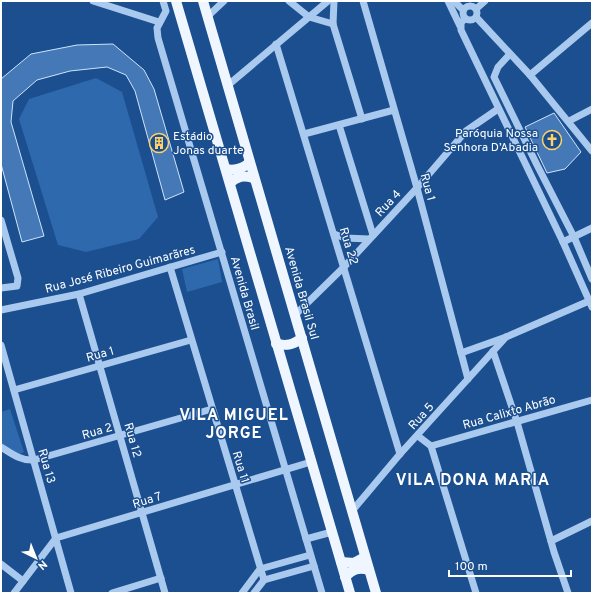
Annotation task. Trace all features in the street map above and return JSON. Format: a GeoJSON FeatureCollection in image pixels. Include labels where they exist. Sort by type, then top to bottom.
{"type":"FeatureCollection","features":[{"type":"Feature","properties":{"kind":"main road","name":"Avenida Brasil Sul"},"geometry":{"type":"LineString","coordinates":[[202,1],[376,593]]}},
{"type":"Feature","properties":{"kind":"main road"},"geometry":{"type":"LineString","coordinates":[[177,5],[350,593]]}},
{"type":"Feature","properties":{"kind":"main road"},"geometry":{"type":"LineString","coordinates":[[226,169],[238,170],[249,163]]}},
{"type":"Feature","properties":{"kind":"main road"},"geometry":{"type":"LineString","coordinates":[[230,183],[241,176],[253,178]]}},
{"type":"Feature","properties":{"kind":"main road"},"geometry":{"type":"LineString","coordinates":[[276,344],[290,345],[296,343],[302,338]]}},
{"type":"Feature","properties":{"kind":"main road"},"geometry":{"type":"LineString","coordinates":[[281,357],[285,353],[295,349],[306,352]]}},
{"type":"Feature","properties":{"kind":"main road"},"geometry":{"type":"LineString","coordinates":[[341,562],[354,563],[365,556]]}},
{"type":"Feature","properties":{"kind":"main road"},"geometry":{"type":"LineString","coordinates":[[345,577],[356,569],[362,568],[369,570]]}},
{"type":"Feature","properties":{"kind":"street"},"geometry":{"type":"LineString","coordinates":[[93,1],[159,22],[166,11],[177,5]]}},
{"type":"Feature","properties":{"kind":"street"},"geometry":{"type":"LineString","coordinates":[[163,1],[166,11]]}},
{"type":"Feature","properties":{"kind":"street"},"geometry":{"type":"LineString","coordinates":[[207,17],[224,1]]}},
{"type":"Feature","properties":{"kind":"street"},"geometry":{"type":"LineString","coordinates":[[289,1],[309,16],[333,24]]}},
{"type":"Feature","properties":{"kind":"street"},"geometry":{"type":"LineString","coordinates":[[227,86],[328,1]]}},
{"type":"Feature","properties":{"kind":"street"},"geometry":{"type":"LineString","coordinates":[[334,1],[333,24],[362,119]]}},
{"type":"Feature","properties":{"kind":"street","name":"Rua 1"},"geometry":{"type":"LineString","coordinates":[[363,1],[417,188],[468,380]]}},
{"type":"Feature","properties":{"kind":"street"},"geometry":{"type":"LineString","coordinates":[[448,1],[461,26],[498,109],[563,242],[590,304]]}},
{"type":"Feature","properties":{"kind":"street"},"geometry":{"type":"LineString","coordinates":[[454,1],[463,10],[462,12],[464,18],[461,26]]}},
{"type":"Feature","properties":{"kind":"street"},"geometry":{"type":"LineString","coordinates":[[463,10],[467,6],[485,1]]}},
{"type":"Feature","properties":{"kind":"street"},"geometry":{"type":"LineString","coordinates":[[471,5],[477,13],[476,17],[530,75],[592,150]]}},
{"type":"Feature","properties":{"kind":"street"},"geometry":{"type":"LineString","coordinates":[[464,18],[470,20],[476,17]]}},
{"type":"Feature","properties":{"kind":"street","name":"Avenida Brasil"},"geometry":{"type":"LineString","coordinates":[[159,22],[157,28],[158,38],[322,593]]}},
{"type":"Feature","properties":{"kind":"street"},"geometry":{"type":"LineString","coordinates":[[530,75],[592,23]]}},
{"type":"Feature","properties":{"kind":"street","name":"Rua 22"},"geometry":{"type":"LineString","coordinates":[[276,44],[400,454]]}},
{"type":"Feature","properties":{"kind":"street"},"geometry":{"type":"LineString","coordinates":[[510,54],[498,67],[494,77],[574,237],[592,279]]}},
{"type":"Feature","properties":{"kind":"street","name":"Rua 4"},"geometry":{"type":"LineString","coordinates":[[295,315],[344,267],[417,188],[466,131],[498,109]]}},
{"type":"Feature","properties":{"kind":"street"},"geometry":{"type":"LineString","coordinates":[[569,121],[592,109]]}},
{"type":"Feature","properties":{"kind":"street"},"geometry":{"type":"LineString","coordinates":[[304,134],[394,110]]}},
{"type":"Feature","properties":{"kind":"street"},"geometry":{"type":"LineString","coordinates":[[334,234],[345,238],[371,237],[339,125]]}},
{"type":"Feature","properties":{"kind":"street"},"geometry":{"type":"LineString","coordinates":[[1,220],[18,278],[17,286],[1,288]]}},
{"type":"Feature","properties":{"kind":"street"},"geometry":{"type":"LineString","coordinates":[[563,242],[592,228]]}},
{"type":"Feature","properties":{"kind":"street","name":"Rua José Ribeiro Guimarãres"},"geometry":{"type":"LineString","coordinates":[[1,310],[79,294],[222,252]]}},
{"type":"Feature","properties":{"kind":"street","name":"Rua 11"},"geometry":{"type":"LineString","coordinates":[[170,268],[264,580]]}},
{"type":"Feature","properties":{"kind":"street","name":"Rua 12"},"geometry":{"type":"LineString","coordinates":[[79,294],[166,593]]}},
{"type":"Feature","properties":{"kind":"street","name":"Rua 5"},"geometry":{"type":"LineString","coordinates":[[461,353],[590,304]]}},
{"type":"Feature","properties":{"kind":"street","name":"Rua 5"},"geometry":{"type":"LineString","coordinates":[[352,511],[400,454],[418,436],[506,337]]}},
{"type":"Feature","properties":{"kind":"street","name":"Rua 1"},"geometry":{"type":"LineString","coordinates":[[14,390],[191,340]]}},
{"type":"Feature","properties":{"kind":"street","name":"Rua 13"},"geometry":{"type":"LineString","coordinates":[[1,345],[71,593]]}},
{"type":"Feature","properties":{"kind":"street"},"geometry":{"type":"LineString","coordinates":[[493,350],[568,593]]}},
{"type":"Feature","properties":{"kind":"street","name":"Rua Calixto Abrão"},"geometry":{"type":"LineString","coordinates":[[431,446],[592,400]]}},
{"type":"Feature","properties":{"kind":"street","name":"Rua 2"},"geometry":{"type":"LineString","coordinates":[[34,460],[212,409]]}},
{"type":"Feature","properties":{"kind":"street"},"geometry":{"type":"LineString","coordinates":[[418,436],[431,446],[476,593]]}},
{"type":"Feature","properties":{"kind":"street"},"geometry":{"type":"LineString","coordinates":[[1,447],[19,458],[28,461],[34,460]]}},
{"type":"Feature","properties":{"kind":"street","name":"Rua 7"},"geometry":{"type":"LineString","coordinates":[[56,538],[311,462]]}},
{"type":"Feature","properties":{"kind":"street"},"geometry":{"type":"LineString","coordinates":[[551,540],[592,521]]}},
{"type":"Feature","properties":{"kind":"street"},"geometry":{"type":"LineString","coordinates":[[306,539],[332,532]]}},
{"type":"Feature","properties":{"kind":"street"},"geometry":{"type":"LineString","coordinates":[[14,593],[56,538]]}},
{"type":"Feature","properties":{"kind":"street"},"geometry":{"type":"LineString","coordinates":[[242,593],[260,569],[310,555]]}},
{"type":"Feature","properties":{"kind":"street"},"geometry":{"type":"LineString","coordinates":[[1,564],[23,580]]}},
{"type":"Feature","properties":{"kind":"street"},"geometry":{"type":"LineString","coordinates":[[254,593],[264,580],[314,566]]}},
{"type":"Feature","properties":{"kind":"street"},"geometry":{"type":"LineString","coordinates":[[112,593],[161,578]]}},
{"type":"Feature","properties":{"kind":"shaded area"},"geometry":{"type":"Polygon","coordinates":[[[96,78],[122,92],[158,217],[139,239],[86,252],[58,245],[19,119],[29,99],[96,78]]]}},
{"type":"Feature","properties":{"kind":"shaded area"},"geometry":{"type":"Polygon","coordinates":[[[218,259],[222,282],[187,292],[182,269],[218,259]]]}},
{"type":"Feature","properties":{"kind":"shaded area"},"geometry":{"type":"Polygon","coordinates":[[[10,409],[24,452],[18,455],[1,443],[1,412],[10,409]]]}},
{"type":"Feature","properties":{"kind":"building","name":"Estádio Jonas duarte"},"geometry":{"type":"Polygon","coordinates":[[[113,44],[144,70],[154,89],[184,192],[165,200],[135,91],[126,75],[107,67],[70,71],[37,80],[13,101],[11,122],[44,236],[22,242],[1,164],[1,79],[31,54],[77,45],[113,44]]]}},
{"type":"Feature","properties":{"kind":"building","name":"Paróquia Nossa Senhora D’Abadia"},"geometry":{"type":"Polygon","coordinates":[[[554,113],[581,152],[565,169],[547,173],[525,127],[554,113]]]}},
{"type":"Feature","properties":{"kind":"place","name":"Paróquia Nossa Senhora D’Abadia"},"geometry":{"type":"Point","coordinates":[552,140]}},
{"type":"Feature","properties":{"kind":"place","name":"Estádio Jonas duarte"},"geometry":{"type":"Point","coordinates":[159,143]}},
{"type":"Feature","properties":{"kind":"district","name":"VILA MIGUEL JORGE"},"geometry":{"type":"Point","coordinates":[234,423]}},
{"type":"Feature","properties":{"kind":"district","name":"VILA DONA MARIA"},"geometry":{"type":"Point","coordinates":[473,479]}}]}
